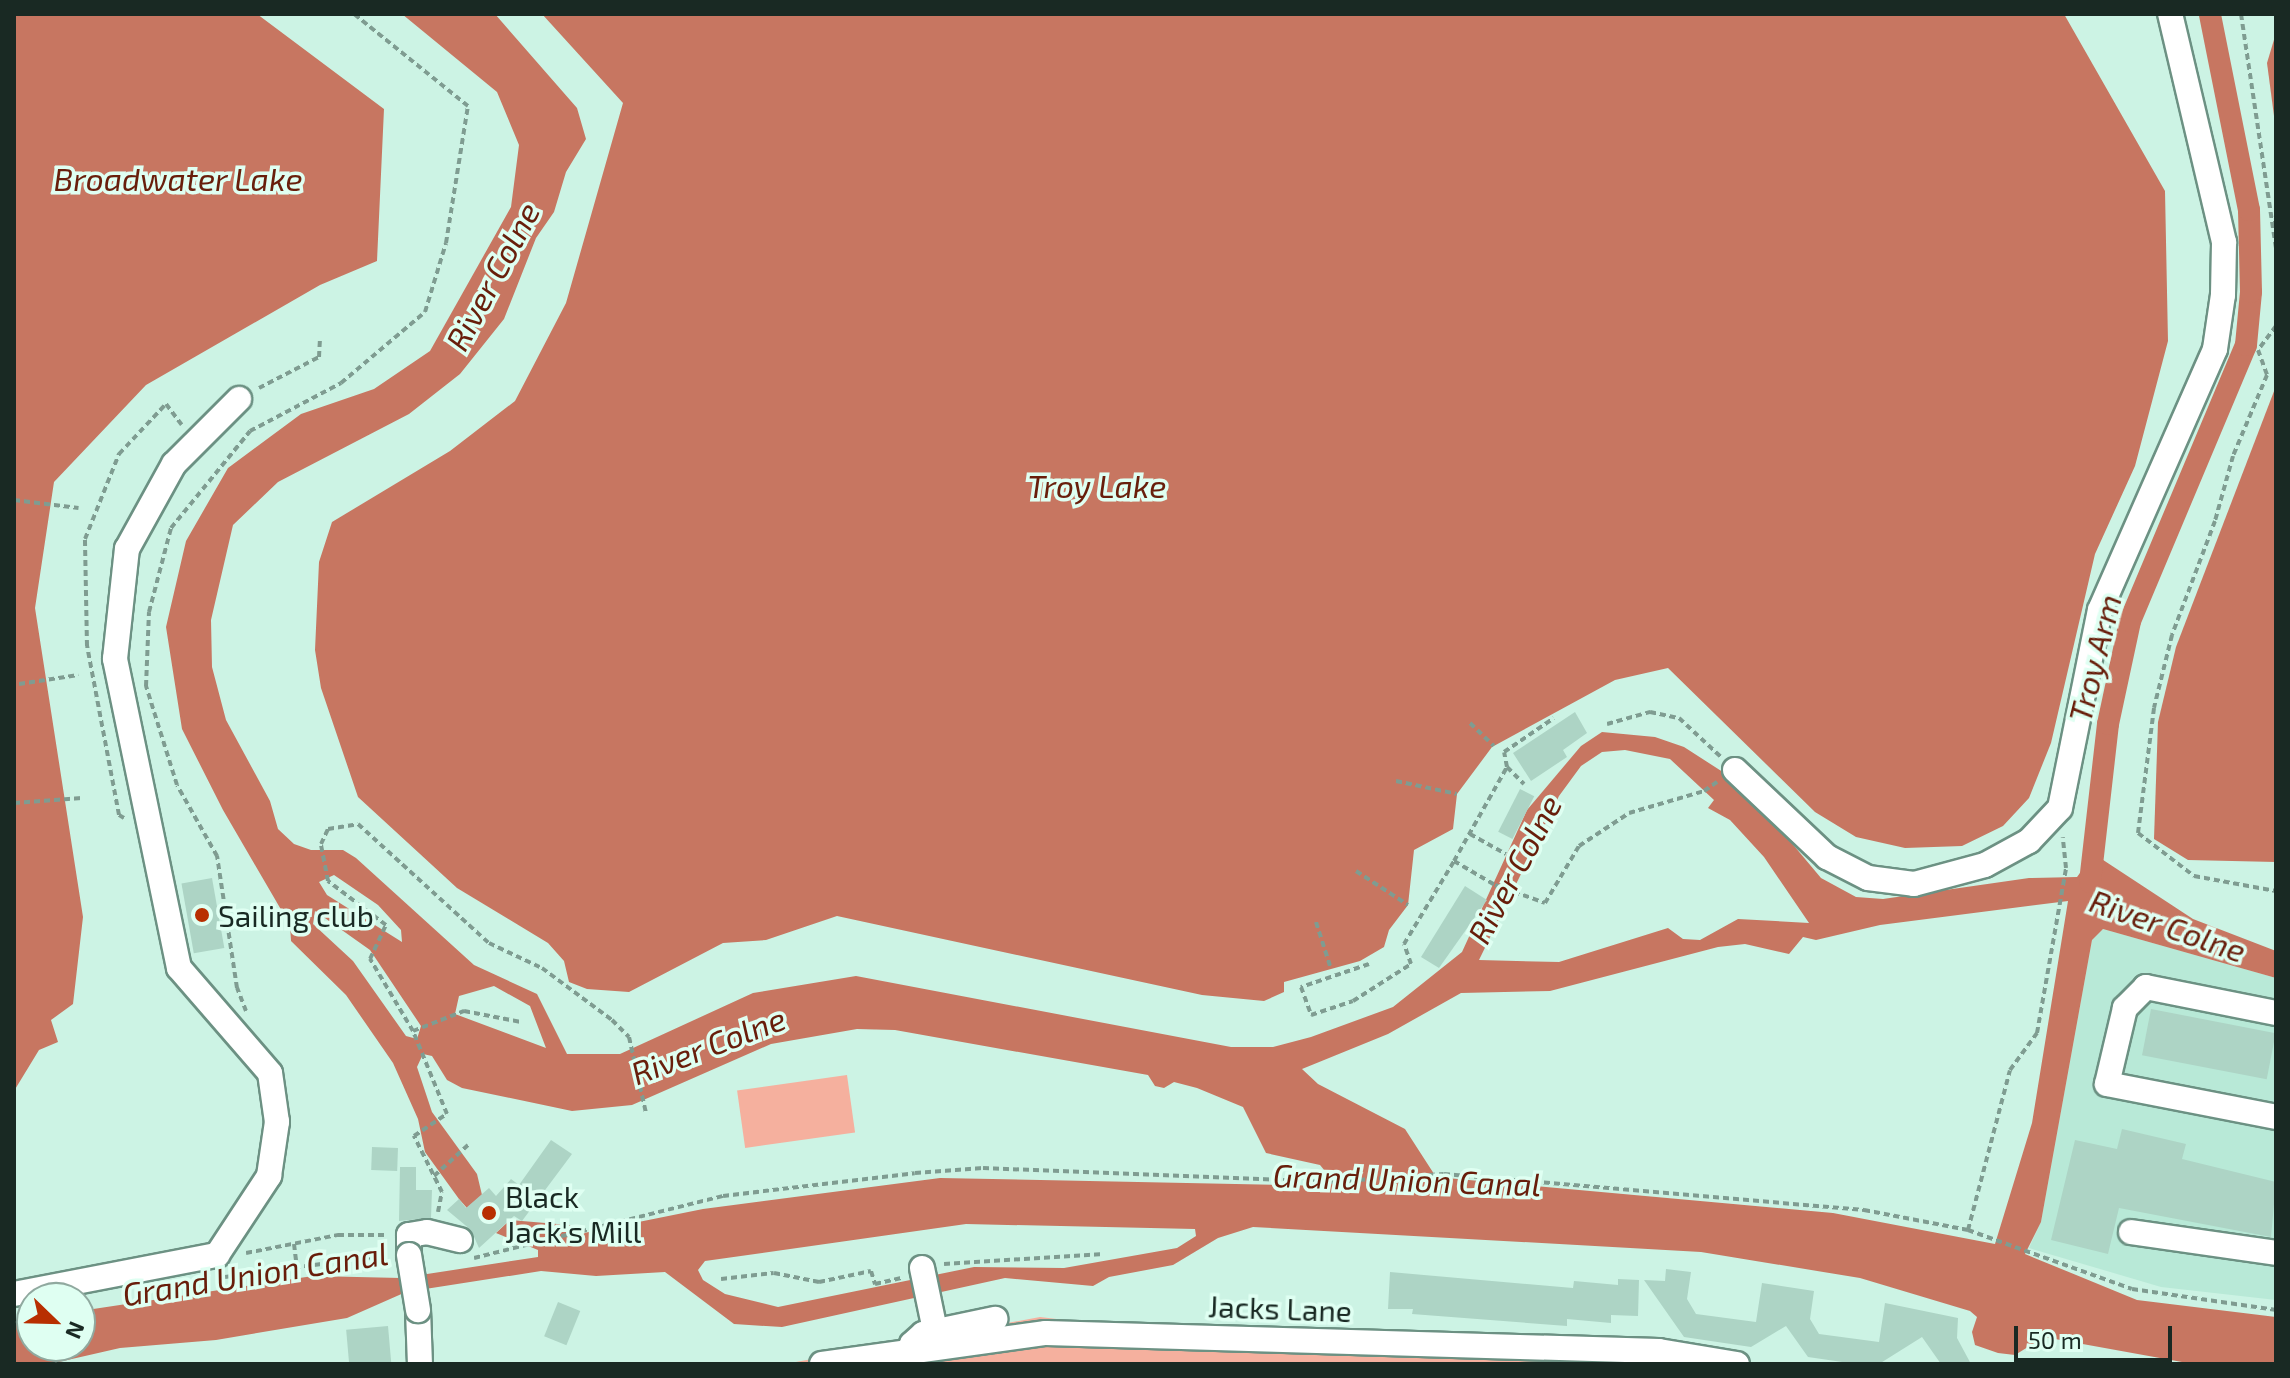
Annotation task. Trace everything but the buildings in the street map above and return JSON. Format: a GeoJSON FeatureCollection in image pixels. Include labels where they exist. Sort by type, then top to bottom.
{"type":"FeatureCollection","features":[{"type":"Feature","properties":{"kind":"street"},"geometry":{"type":"LineString","coordinates":[[1735,770],[1827,857],[1868,878],[1914,884],[1985,865],[2029,841],[2060,808],[2100,610],[2215,349],[2223,295],[2224,242],[2170,14]]}},
{"type":"Feature","properties":{"kind":"street"},"geometry":{"type":"LineString","coordinates":[[14,1294],[215,1267],[269,1176],[277,1122],[270,1073],[179,968],[115,659],[127,549],[174,464],[239,399]]}},
{"type":"Feature","properties":{"kind":"street"},"geometry":{"type":"LineString","coordinates":[[2276,1013],[2146,987],[2125,1008],[2107,1084],[2276,1117]]}},
{"type":"Feature","properties":{"kind":"street"},"geometry":{"type":"LineString","coordinates":[[2131,1232],[2276,1253]]}},
{"type":"Feature","properties":{"kind":"street"},"geometry":{"type":"LineString","coordinates":[[420,1364],[417,1241],[465,1249]]}},
{"type":"Feature","properties":{"kind":"street"},"geometry":{"type":"LineString","coordinates":[[924,1273],[935,1330]]}},
{"type":"Feature","properties":{"kind":"street"},"geometry":{"type":"LineString","coordinates":[[912,1354],[912,1344],[935,1330],[995,1319]]}},
{"type":"Feature","properties":{"kind":"street","name":"Jacks Lane"},"geometry":{"type":"LineString","coordinates":[[822,1364],[912,1354],[1046,1333],[1659,1351],[1737,1364]]}},
{"type":"Feature","properties":{"kind":"path"},"geometry":{"type":"LineString","coordinates":[[248,1016],[237,988],[217,856],[177,785],[146,686],[149,612],[171,528],[250,431],[341,383],[425,312],[446,243],[468,106],[354,14]]}},
{"type":"Feature","properties":{"kind":"path"},"geometry":{"type":"LineString","coordinates":[[2241,14],[2276,247]]}},
{"type":"Feature","properties":{"kind":"path"},"geometry":{"type":"LineString","coordinates":[[2276,326],[2258,350],[2267,375],[2233,456],[2215,521],[2172,635],[2154,708],[2138,833],[2194,876],[2276,891]]}},
{"type":"Feature","properties":{"kind":"path"},"geometry":{"type":"LineString","coordinates":[[239,399],[319,357],[320,337]]}},
{"type":"Feature","properties":{"kind":"path"},"geometry":{"type":"LineString","coordinates":[[14,500],[79,508]]}},
{"type":"Feature","properties":{"kind":"path"},"geometry":{"type":"LineString","coordinates":[[19,684],[78,675]]}},
{"type":"Feature","properties":{"kind":"path"},"geometry":{"type":"LineString","coordinates":[[1607,724],[1650,712],[1679,718],[1735,770]]}},
{"type":"Feature","properties":{"kind":"path"},"geometry":{"type":"LineString","coordinates":[[1524,784],[1507,767],[1504,752],[1554,718]]}},
{"type":"Feature","properties":{"kind":"path"},"geometry":{"type":"LineString","coordinates":[[1470,723],[1494,746]]}},
{"type":"Feature","properties":{"kind":"path"},"geometry":{"type":"LineString","coordinates":[[1369,964],[1301,987],[1311,1015],[1353,1001],[1411,964],[1404,944],[1507,767]]}},
{"type":"Feature","properties":{"kind":"path"},"geometry":{"type":"LineString","coordinates":[[1396,781],[1457,794]]}},
{"type":"Feature","properties":{"kind":"path"},"geometry":{"type":"LineString","coordinates":[[1454,861],[1495,885],[1545,903],[1579,846],[1629,813],[1704,791]]}},
{"type":"Feature","properties":{"kind":"path"},"geometry":{"type":"LineString","coordinates":[[14,803],[82,798]]}},
{"type":"Feature","properties":{"kind":"path"},"geometry":{"type":"LineString","coordinates":[[215,1267],[338,1235],[417,1241],[442,1192],[436,1174],[414,1136],[447,1114],[414,1032],[370,959],[386,925],[328,881],[321,844],[328,829],[358,824],[489,943],[542,968],[629,1037],[646,1113]]}},
{"type":"Feature","properties":{"kind":"path"},"geometry":{"type":"LineString","coordinates":[[1470,834],[1506,854]]}},
{"type":"Feature","properties":{"kind":"path"},"geometry":{"type":"LineString","coordinates":[[1968,1230],[2010,1070],[2037,1033],[2066,868]]}},
{"type":"Feature","properties":{"kind":"path"},"geometry":{"type":"LineString","coordinates":[[1356,871],[1408,905]]}},
{"type":"Feature","properties":{"kind":"path"},"geometry":{"type":"LineString","coordinates":[[1316,922],[1331,969]]}},
{"type":"Feature","properties":{"kind":"path"},"geometry":{"type":"LineString","coordinates":[[414,1032],[464,1011],[521,1022]]}},
{"type":"Feature","properties":{"kind":"path"},"geometry":{"type":"LineString","coordinates":[[436,1174],[465,1147]]}},
{"type":"Feature","properties":{"kind":"path"},"geometry":{"type":"LineString","coordinates":[[465,1249],[528,1247],[580,1229],[723,1196],[983,1168],[1329,1182],[1444,1174],[1864,1210],[1968,1230],[2132,1289],[2276,1310]]}},
{"type":"Feature","properties":{"kind":"path"},"geometry":{"type":"LineString","coordinates":[[294,1244],[297,1267]]}},
{"type":"Feature","properties":{"kind":"path"},"geometry":{"type":"LineString","coordinates":[[721,1279],[774,1273],[819,1282],[871,1271],[875,1284],[924,1273],[1104,1254]]}},
{"type":"Feature","properties":{"kind":"path"},"geometry":{"type":"LineString","coordinates":[[215,1267],[297,1267],[372,1257]]}},
{"type":"Feature","properties":{"kind":"shaded area"},"geometry":{"type":"Polygon","coordinates":[[[2103,929],[2276,978],[2276,1300],[2161,1287],[2029,1248],[2041,1222],[2092,940],[2103,929]]]}},
{"type":"Feature","properties":{"kind":"shaded area"},"geometry":{"type":"Polygon","coordinates":[[[847,1075],[855,1132],[745,1148],[737,1090],[847,1075]]]}},
{"type":"Feature","properties":{"kind":"shaded area"},"geometry":{"type":"Polygon","coordinates":[[[1040,1317],[1214,1338],[1669,1364],[785,1364],[1040,1317]]]}},
{"type":"Feature","properties":{"kind":"water","name":"Broadwater Lake"},"geometry":{"type":"Polygon","coordinates":[[[14,14],[257,14],[384,109],[377,261],[320,285],[146,385],[54,482],[35,608],[83,917],[73,1004],[51,1020],[58,1042],[39,1050],[14,1091],[14,14]]]}},
{"type":"Feature","properties":{"kind":"water"},"geometry":{"type":"Polygon","coordinates":[[[402,14],[495,14],[577,108],[586,139],[566,172],[554,212],[536,238],[504,319],[460,374],[409,414],[278,482],[233,525],[211,620],[212,667],[226,720],[270,801],[278,829],[294,844],[311,850],[343,850],[356,858],[474,965],[537,994],[567,1054],[620,1054],[753,993],[856,976],[1231,1047],[1273,1047],[1311,1037],[1393,1007],[1462,952],[1527,810],[1581,746],[1602,732],[1655,737],[1684,747],[1743,785],[1821,878],[1856,897],[1883,899],[2029,878],[2077,877],[2094,854],[2193,919],[2276,951],[2276,978],[2103,929],[2092,940],[2041,1222],[2025,1254],[2137,1300],[2276,1317],[2276,1364],[2193,1364],[2044,1337],[2015,1355],[1998,1353],[1975,1345],[1972,1332],[1977,1317],[1970,1311],[1860,1278],[1701,1252],[1253,1227],[1218,1238],[1173,1265],[1109,1277],[1093,1286],[1005,1278],[782,1327],[734,1324],[665,1272],[596,1276],[541,1271],[406,1292],[347,1318],[216,1340],[120,1348],[96,1353],[96,1309],[313,1276],[401,1278],[538,1257],[538,1250],[496,1233],[510,1220],[569,1225],[584,1233],[703,1209],[940,1178],[1329,1186],[1330,1177],[1320,1165],[1266,1153],[1243,1107],[1197,1088],[1174,1082],[1164,1088],[1155,1086],[1148,1075],[895,1030],[857,1029],[771,1044],[632,1105],[572,1111],[462,1088],[447,1080],[432,1056],[423,1054],[417,1067],[432,1112],[477,1174],[482,1195],[467,1208],[459,1199],[425,1152],[418,1119],[393,1063],[346,995],[291,941],[290,925],[223,810],[182,729],[166,627],[186,541],[228,468],[301,414],[374,389],[430,351],[511,207],[519,145],[497,92],[402,14]],[[1625,750],[1602,752],[1581,766],[1559,796],[1479,960],[1559,962],[1668,928],[1683,939],[1700,940],[1738,919],[1809,923],[1764,857],[1730,820],[1708,808],[1714,800],[1670,759],[1625,750]],[[334,875],[319,882],[327,895],[402,942],[401,930],[378,905],[334,875]],[[2068,901],[1880,925],[1816,940],[1803,937],[1789,954],[1745,944],[1718,947],[1550,991],[1461,993],[1388,1034],[1302,1069],[1318,1084],[1405,1129],[1436,1177],[1833,1213],[1995,1244],[2032,1123],[2068,901]],[[315,911],[313,924],[353,961],[406,1036],[417,1039],[421,1026],[370,950],[315,911]],[[494,986],[459,996],[455,1014],[546,1048],[530,1006],[494,986]],[[966,1224],[705,1261],[698,1270],[703,1280],[725,1294],[778,1307],[974,1267],[1064,1268],[1177,1248],[1196,1236],[1195,1229],[966,1224]]]}},
{"type":"Feature","properties":{"kind":"water","name":"Troy Lake"},"geometry":{"type":"Polygon","coordinates":[[[542,14],[2064,14],[2165,191],[2168,341],[2135,466],[2095,554],[2051,743],[2029,798],[2003,826],[1962,846],[1905,848],[1856,837],[1815,812],[1668,668],[1615,680],[1492,747],[1457,794],[1453,829],[1414,850],[1408,905],[1389,930],[1384,947],[1360,961],[1284,982],[1284,992],[1264,1001],[1202,995],[837,916],[766,940],[723,943],[629,992],[587,989],[569,982],[564,961],[548,943],[457,888],[358,797],[321,688],[315,650],[319,562],[332,522],[450,451],[515,401],[566,303],[623,103],[542,14]]]}},
{"type":"Feature","properties":{"kind":"water"},"geometry":{"type":"Polygon","coordinates":[[[2276,33],[2276,131],[2267,63],[2276,33]]]}},
{"type":"Feature","properties":{"kind":"water"},"geometry":{"type":"Polygon","coordinates":[[[2276,386],[2276,862],[2188,860],[2154,839],[2158,722],[2176,647],[2276,386]]]}},
{"type":"Feature","properties":{"kind":"water"},"geometry":{"type":"Polygon","coordinates":[[[14,1322],[16,1362],[59,1362],[14,1364],[14,1322]]]}},
{"type":"Feature","properties":{"kind":"waterway","name":"Troy Arm"},"geometry":{"type":"LineString","coordinates":[[2090,882],[2108,724],[2130,621],[2246,345],[2251,292],[2249,210],[2210,14]]}},
{"type":"Feature","properties":{"kind":"place","name":"Sailing club"},"geometry":{"type":"Point","coordinates":[202,915]}},
{"type":"Feature","properties":{"kind":"place","name":"Black Jack's Mill"},"geometry":{"type":"Point","coordinates":[489,1213]}},
{"type":"Feature","properties":{"kind":"water label","name":"River Colne"},"geometry":{"type":"Point","coordinates":[492,276]}},
{"type":"Feature","properties":{"kind":"water label","name":"River Colne"},"geometry":{"type":"Point","coordinates":[1514,869]}},
{"type":"Feature","properties":{"kind":"water label","name":"River Colne"},"geometry":{"type":"Point","coordinates":[2168,925]}},
{"type":"Feature","properties":{"kind":"water label","name":"River Colne"},"geometry":{"type":"Point","coordinates":[708,1045]}},
{"type":"Feature","properties":{"kind":"water label","name":"Grand Union Canal"},"geometry":{"type":"Point","coordinates":[1407,1179]}},
{"type":"Feature","properties":{"kind":"water label","name":"Grand Union Canal"},"geometry":{"type":"Point","coordinates":[255,1273]}}]}
